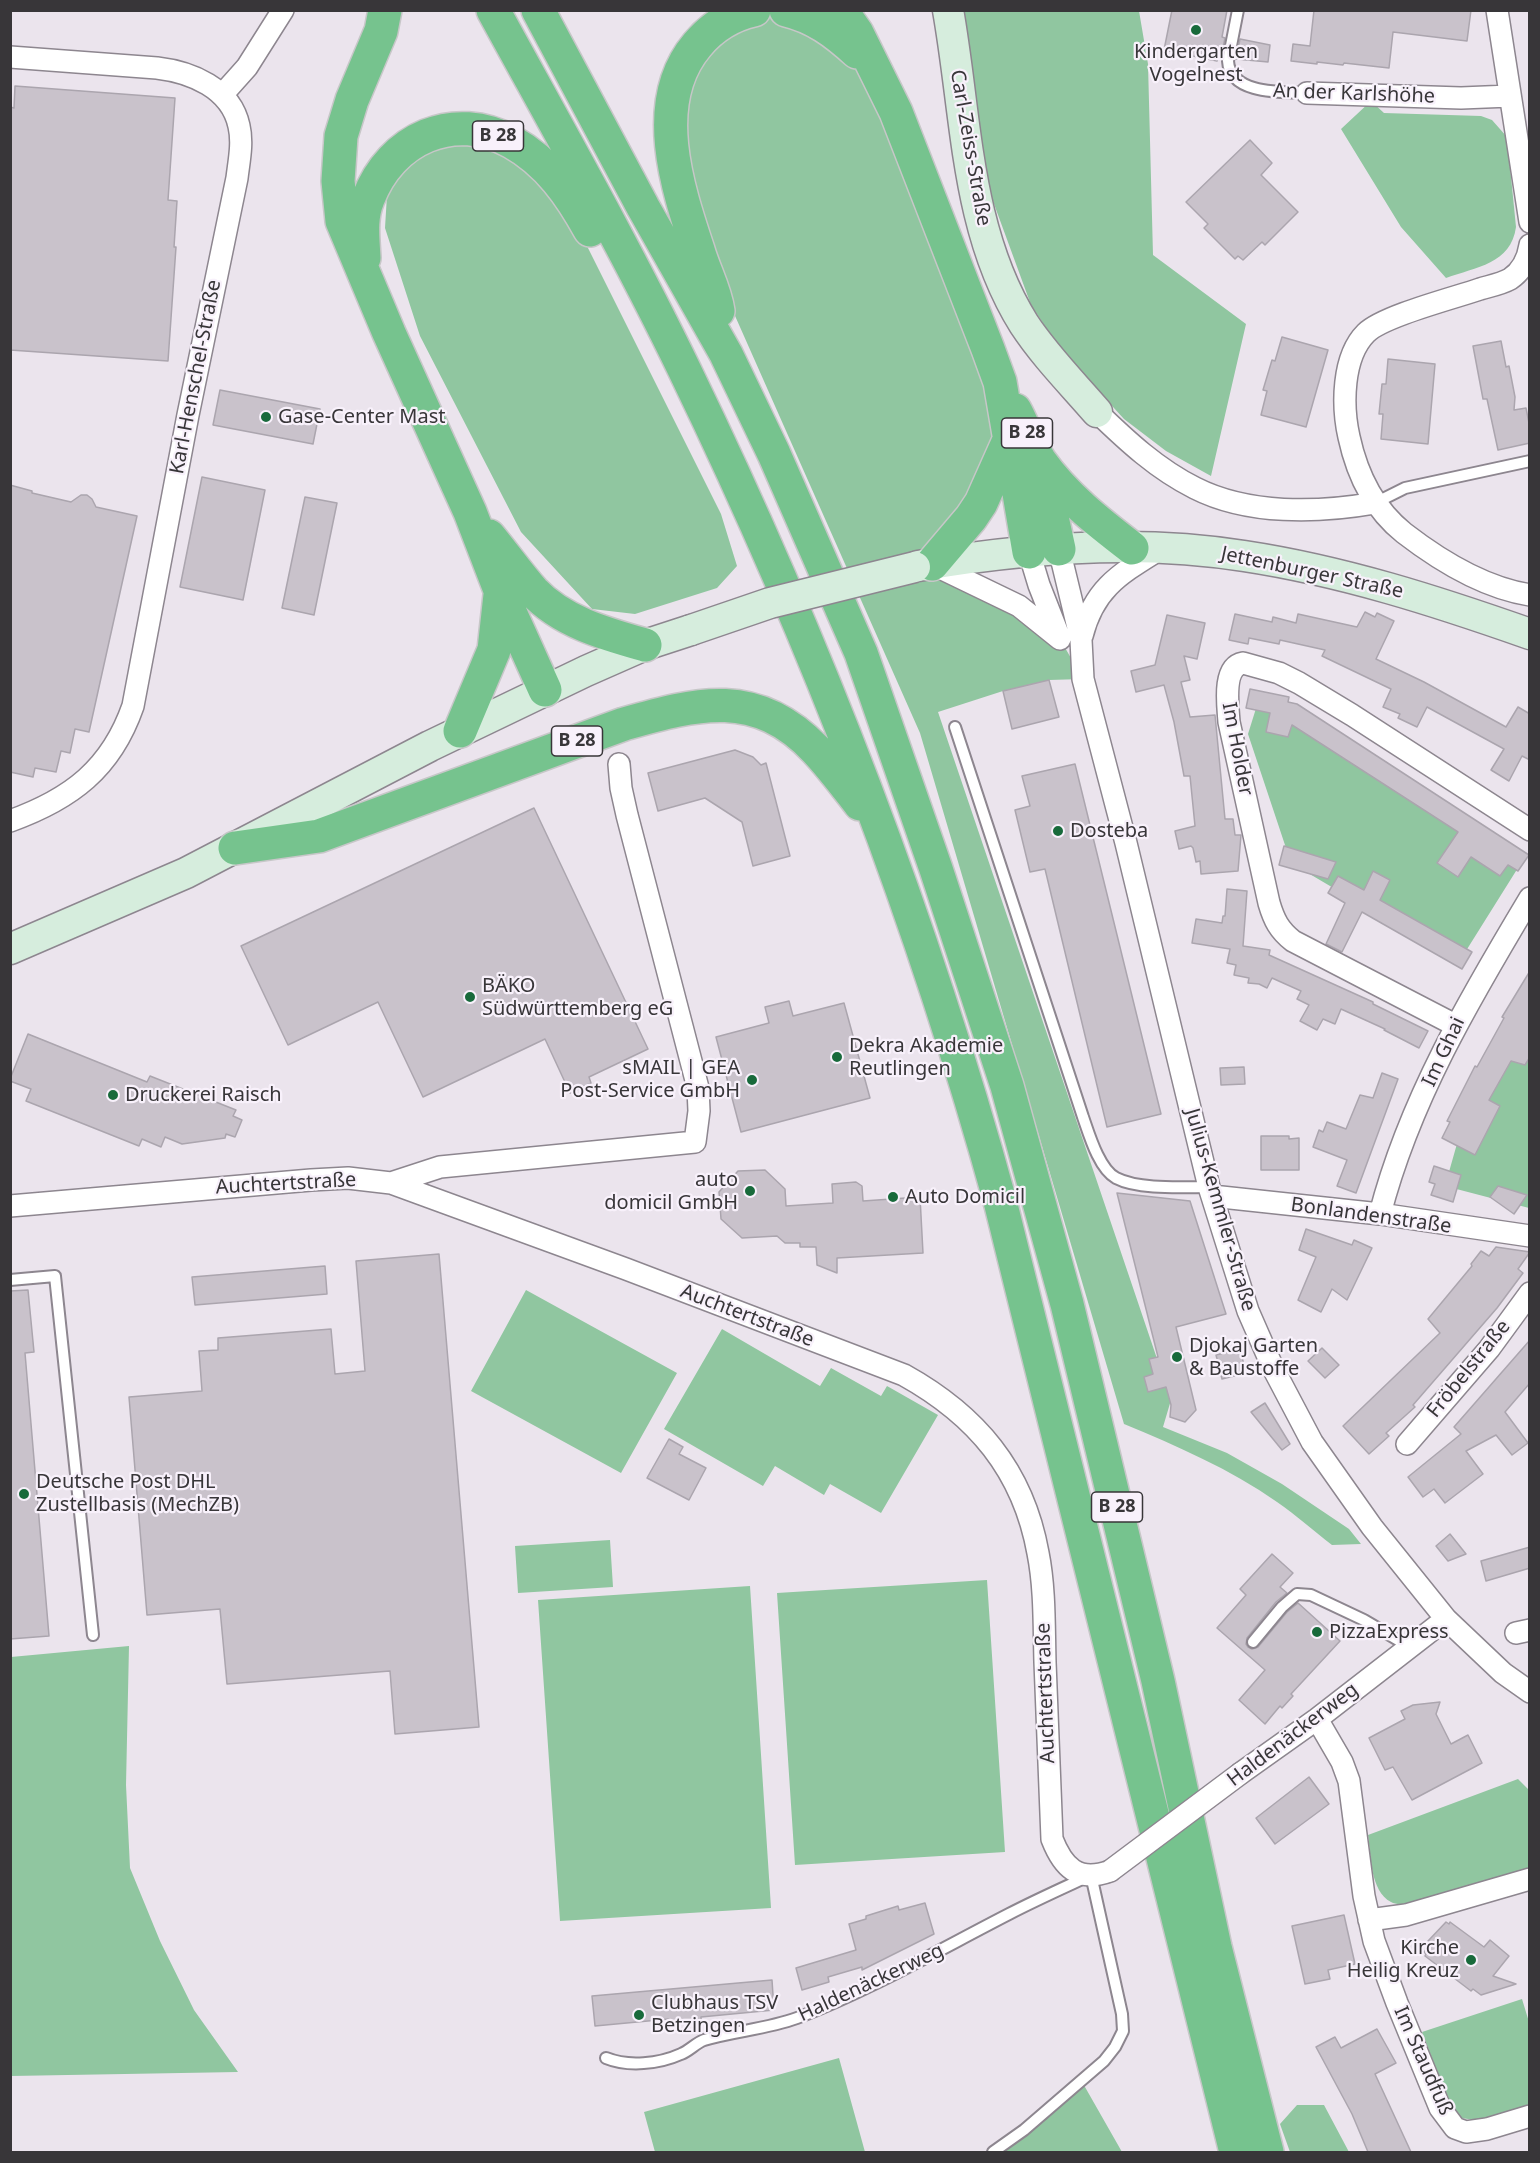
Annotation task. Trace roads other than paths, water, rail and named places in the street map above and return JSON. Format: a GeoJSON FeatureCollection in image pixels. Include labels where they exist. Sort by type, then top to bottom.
{"type":"FeatureCollection","features":[{"type":"Feature","properties":{"kind":"highway","name":"B 28"},"geometry":{"type":"LineString","coordinates":[[385,10],[381,31],[352,100],[341,136],[338,181],[342,221],[470,512],[500,590],[545,690]]}},
{"type":"Feature","properties":{"kind":"highway","name":"B 28"},"geometry":{"type":"LineString","coordinates":[[494,10],[655,311],[714,433],[821,676],[880,830],[938,999],[1001,1205],[1236,2152]]}},
{"type":"Feature","properties":{"kind":"highway","name":"B 28"},"geometry":{"type":"LineString","coordinates":[[537,10],[643,207],[726,354],[774,454],[861,653],[936,869],[1007,1086],[1061,1282],[1158,1681],[1215,1947],[1267,2152]]}},
{"type":"Feature","properties":{"kind":"highway"},"geometry":{"type":"LineString","coordinates":[[726,354],[717,302],[698,251],[681,194],[671,134],[672,93],[685,60],[702,39],[728,19],[754,10]]}},
{"type":"Feature","properties":{"kind":"highway"},"geometry":{"type":"LineString","coordinates":[[786,10],[800,14],[832,30],[878,72]]}},
{"type":"Feature","properties":{"kind":"highway","name":"B 28"},"geometry":{"type":"LineString","coordinates":[[841,10],[857,33],[878,72],[945,233],[1000,382],[1039,459],[1086,511],[1146,549]]}},
{"type":"Feature","properties":{"kind":"highway","name":"B 28"},"geometry":{"type":"LineString","coordinates":[[365,274],[362,226],[367,200],[380,172],[399,152],[427,135],[445,130],[486,131],[512,142],[533,156],[554,176],[576,205],[591,231],[655,311]]}},
{"type":"Feature","properties":{"kind":"highway","name":"B 28"},"geometry":{"type":"LineString","coordinates":[[1000,382],[1010,438],[1044,551]]}},
{"type":"Feature","properties":{"kind":"highway","name":"B 28"},"geometry":{"type":"LineString","coordinates":[[923,565],[971,518],[981,502],[1010,438]]}},
{"type":"Feature","properties":{"kind":"highway","name":"B 28"},"geometry":{"type":"LineString","coordinates":[[1039,459],[1044,551]]}},
{"type":"Feature","properties":{"kind":"highway","name":"B 28"},"geometry":{"type":"LineString","coordinates":[[470,512],[535,593],[559,611],[589,628],[645,645]]}},
{"type":"Feature","properties":{"kind":"highway","name":"B 28"},"geometry":{"type":"LineString","coordinates":[[460,731],[494,650],[500,590]]}},
{"type":"Feature","properties":{"kind":"highway","name":"B 28"},"geometry":{"type":"LineString","coordinates":[[234,848],[319,836],[624,724],[669,711],[719,704],[745,707],[773,716],[795,731],[816,749],[880,830]]}},
{"type":"Feature","properties":{"kind":"main road","name":"Carl-Zeiss-Straße"},"geometry":{"type":"LineString","coordinates":[[948,10],[973,188],[991,253],[1006,290],[1024,324],[1048,356],[1097,412]]}},
{"type":"Feature","properties":{"kind":"main road","name":"Jettenburger Straße"},"geometry":{"type":"LineString","coordinates":[[22,945],[166,882],[460,731],[645,645],[770,603],[923,565],[1044,551],[1146,549],[1244,556],[1353,578],[1420,596],[1530,634]]}},
{"type":"Feature","properties":{"kind":"street"},"geometry":{"type":"LineString","coordinates":[[222,95],[247,67],[283,10]]}},
{"type":"Feature","properties":{"kind":"street"},"geometry":{"type":"LineString","coordinates":[[1497,10],[1530,222]]}},
{"type":"Feature","properties":{"kind":"street","name":"Karl-Henschel-Straße"},"geometry":{"type":"LineString","coordinates":[[10,57],[174,70],[192,75],[222,95],[234,110],[240,127],[241,150],[133,706],[120,737],[92,775],[58,801],[10,821]]}},
{"type":"Feature","properties":{"kind":"street","name":"An der Karlshöhe"},"geometry":{"type":"LineString","coordinates":[[1307,93],[1461,98],[1510,96]]}},
{"type":"Feature","properties":{"kind":"street"},"geometry":{"type":"LineString","coordinates":[[1530,245],[1523,265],[1508,280],[1384,322],[1366,333],[1348,369],[1345,392],[1345,414],[1358,471],[1375,502],[1398,528],[1451,564],[1504,589],[1530,595]]}},
{"type":"Feature","properties":{"kind":"street","name":"Carl-Zeiss-Straße"},"geometry":{"type":"LineString","coordinates":[[1097,412],[1140,453],[1164,470],[1208,494],[1273,508],[1324,508],[1375,502]]}},
{"type":"Feature","properties":{"kind":"street"},"geometry":{"type":"LineString","coordinates":[[1071,639],[1104,590],[1146,549]]}},
{"type":"Feature","properties":{"kind":"street","name":"Julius-Kemmler-Straße"},"geometry":{"type":"LineString","coordinates":[[1044,551],[1039,585],[1071,639]]}},
{"type":"Feature","properties":{"kind":"street","name":"Julius-Kemmler-Straße"},"geometry":{"type":"LineString","coordinates":[[1044,551],[1083,679],[1126,843],[1211,1192],[1248,1311],[1296,1414],[1330,1470],[1379,1537],[1446,1619],[1485,1657],[1530,1692]]}},
{"type":"Feature","properties":{"kind":"street","name":"Julius-Kemmler-Straße"},"geometry":{"type":"LineString","coordinates":[[923,565],[1019,606],[1071,639]]}},
{"type":"Feature","properties":{"kind":"street","name":"Im Holder"},"geometry":{"type":"LineString","coordinates":[[1455,1025],[1293,941],[1274,921],[1229,722],[1227,692],[1233,668],[1243,663],[1280,673],[1299,683],[1371,726],[1527,828]]}},
{"type":"Feature","properties":{"kind":"street"},"geometry":{"type":"LineString","coordinates":[[391,1183],[440,1167],[695,1143],[699,1111],[698,1088],[627,815],[621,788],[620,764]]}},
{"type":"Feature","properties":{"kind":"street","name":"Im Ghai"},"geometry":{"type":"LineString","coordinates":[[1380,1214],[1401,1149],[1455,1025],[1530,898]]}},
{"type":"Feature","properties":{"kind":"street","name":"Auchtertstraße"},"geometry":{"type":"LineString","coordinates":[[10,1206],[310,1180],[348,1178],[391,1183],[626,1269],[904,1375],[948,1402],[982,1433],[999,1454],[1014,1480],[1032,1525],[1042,1575],[1052,1839],[1061,1858],[1070,1868],[1100,1873]]}},
{"type":"Feature","properties":{"kind":"street","name":"Bonlandenstraße"},"geometry":{"type":"LineString","coordinates":[[1211,1192],[1530,1236]]}},
{"type":"Feature","properties":{"kind":"street","name":"Fröbelstraße"},"geometry":{"type":"LineString","coordinates":[[1407,1444],[1489,1349],[1530,1293]]}},
{"type":"Feature","properties":{"kind":"street","name":"Haldenäckerweg"},"geometry":{"type":"LineString","coordinates":[[1100,1873],[1317,1719],[1446,1619]]}},
{"type":"Feature","properties":{"kind":"street","name":"Im Staudfuß"},"geometry":{"type":"LineString","coordinates":[[1317,1719],[1342,1762],[1349,1782],[1369,1920],[1381,1962],[1440,2108],[1455,2128],[1466,2132],[1476,2132],[1530,2116]]}},
{"type":"Feature","properties":{"kind":"street"},"geometry":{"type":"LineString","coordinates":[[1369,1920],[1406,1915],[1530,1879]]}},
{"type":"Feature","properties":{"kind":"lane","name":"An der Karlshöhe"},"geometry":{"type":"LineString","coordinates":[[1238,10],[1228,61],[1228,67],[1234,77],[1258,90],[1307,93]]}},
{"type":"Feature","properties":{"kind":"lane"},"geometry":{"type":"LineString","coordinates":[[1375,502],[1405,488],[1530,461]]}},
{"type":"Feature","properties":{"kind":"lane"},"geometry":{"type":"LineString","coordinates":[[955,728],[1083,1117],[1103,1164],[1114,1178],[1131,1183],[1211,1192]]}},
{"type":"Feature","properties":{"kind":"lane"},"geometry":{"type":"LineString","coordinates":[[10,1280],[55,1276],[93,1635]]}},
{"type":"Feature","properties":{"kind":"lane"},"geometry":{"type":"LineString","coordinates":[[1253,1642],[1282,1607],[1297,1594],[1311,1594],[1364,1620],[1410,1647]]}},
{"type":"Feature","properties":{"kind":"lane"},"geometry":{"type":"LineString","coordinates":[[993,2152],[1024,2130],[1104,2061],[1115,2047],[1123,2031],[1100,1873]]}},
{"type":"Feature","properties":{"kind":"lane","name":"Haldenäckerweg"},"geometry":{"type":"LineString","coordinates":[[606,2058],[628,2063],[660,2060],[682,2054],[702,2041],[795,2019],[855,1993],[957,1943],[1009,1914],[1100,1873]]}},
{"type":"Feature","properties":{"kind":"place","name":"Kindergarten Vogelnest"},"geometry":{"type":"Point","coordinates":[1196,30]}},
{"type":"Feature","properties":{"kind":"place","name":"Gase-Center Mast"},"geometry":{"type":"Point","coordinates":[266,417]}},
{"type":"Feature","properties":{"kind":"place","name":"Dosteba"},"geometry":{"type":"Point","coordinates":[1058,831]}},
{"type":"Feature","properties":{"kind":"place","name":"BÄKO Südwürttemberg eG"},"geometry":{"type":"Point","coordinates":[470,997]}},
{"type":"Feature","properties":{"kind":"place","name":"Dekra Akademie Reutlingen"},"geometry":{"type":"Point","coordinates":[837,1057]}},
{"type":"Feature","properties":{"kind":"place","name":"sMAIL | GEA Post-Service GmbH"},"geometry":{"type":"Point","coordinates":[752,1080]}},
{"type":"Feature","properties":{"kind":"place","name":"Druckerei Raisch"},"geometry":{"type":"Point","coordinates":[113,1095]}},
{"type":"Feature","properties":{"kind":"place","name":"auto domicil GmbH"},"geometry":{"type":"Point","coordinates":[750,1191]}},
{"type":"Feature","properties":{"kind":"place","name":"Auto Domicil"},"geometry":{"type":"Point","coordinates":[893,1197]}},
{"type":"Feature","properties":{"kind":"place","name":"Djokaj Garten & Baustoffe"},"geometry":{"type":"Point","coordinates":[1177,1357]}},
{"type":"Feature","properties":{"kind":"place","name":"Deutsche Post DHL Zustellbasis (MechZB)"},"geometry":{"type":"Point","coordinates":[24,1494]}},
{"type":"Feature","properties":{"kind":"place","name":"PizzaExpress"},"geometry":{"type":"Point","coordinates":[1317,1632]}},
{"type":"Feature","properties":{"kind":"place","name":"Kirche Heilig Kreuz"},"geometry":{"type":"Point","coordinates":[1471,1960]}},
{"type":"Feature","properties":{"kind":"place","name":"Clubhaus TSV Betzingen"},"geometry":{"type":"Point","coordinates":[639,2015]}}]}
